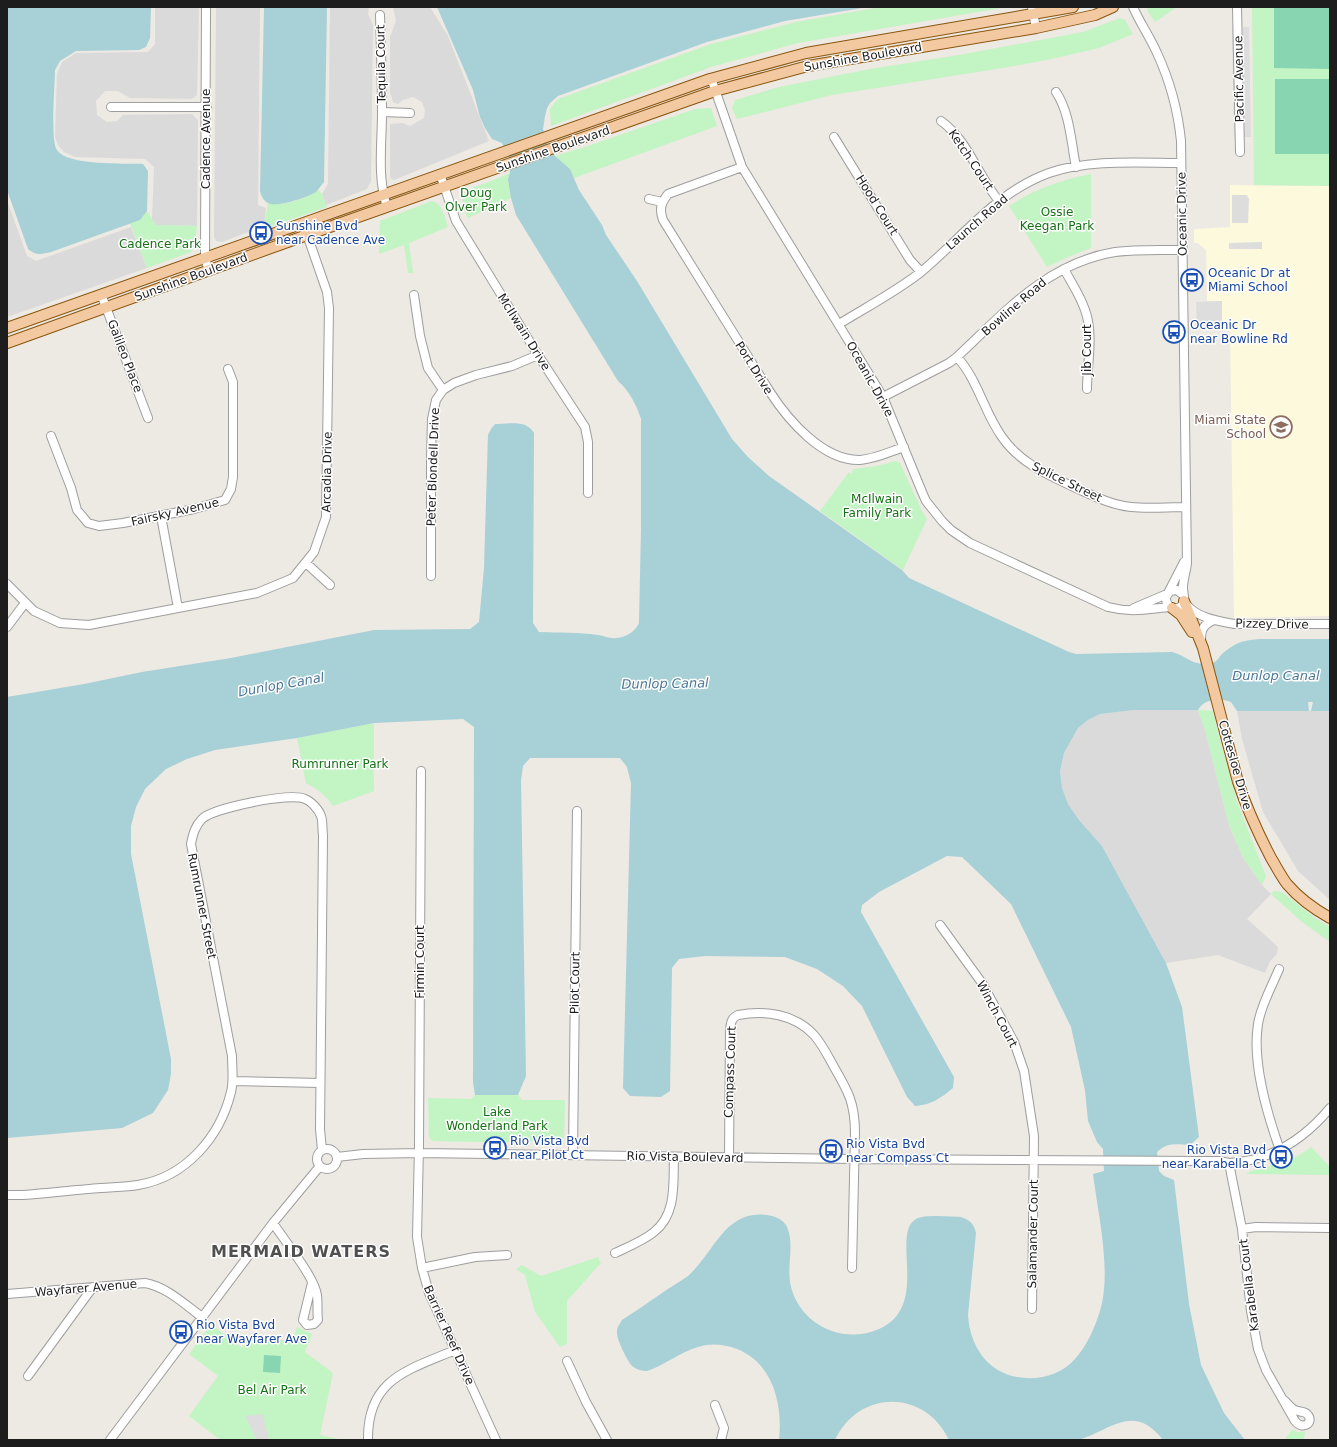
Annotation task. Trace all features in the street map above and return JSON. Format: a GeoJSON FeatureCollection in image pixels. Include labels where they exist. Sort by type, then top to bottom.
{"type":"FeatureCollection","features":[{"type":"Feature","properties":{"kind":"main road","name":"Sunshine Boulevard"},"geometry":{"type":"LineString","coordinates":[[7,328],[711,78],[806,53],[1032,11],[1073,7]]}},
{"type":"Feature","properties":{"kind":"main road","name":"Sunshine Boulevard"},"geometry":{"type":"LineString","coordinates":[[7,343],[715,91],[808,66],[1036,28],[1090,17],[1113,7]]}},
{"type":"Feature","properties":{"kind":"main road","name":"Cottesloe Drive"},"geometry":{"type":"LineString","coordinates":[[1183,599],[1201,639],[1204,655],[1245,804],[1264,844],[1286,883],[1308,903],[1330,918]]}},
{"type":"Feature","properties":{"kind":"main road","name":"Cottesloe Drive"},"geometry":{"type":"LineString","coordinates":[[1171,607],[1180,615],[1197,640],[1204,655]]}},
{"type":"Feature","properties":{"kind":"street","name":"Cadence Avenue"},"geometry":{"type":"LineString","coordinates":[[206,7],[207,107],[205,258],[210,270]]}},
{"type":"Feature","properties":{"kind":"street","name":"Oceanic Drive"},"geometry":{"type":"LineString","coordinates":[[1132,7],[1156,51],[1168,80],[1177,112],[1179,127],[1181,163],[1187,550],[1183,599]]}},
{"type":"Feature","properties":{"kind":"street","name":"Pacific Avenue"},"geometry":{"type":"LineString","coordinates":[[1237,7],[1240,152]]}},
{"type":"Feature","properties":{"kind":"street"},"geometry":{"type":"LineString","coordinates":[[1032,11],[1036,28]]}},
{"type":"Feature","properties":{"kind":"street","name":"Tequila Court"},"geometry":{"type":"LineString","coordinates":[[380,15],[382,112],[381,180],[387,207]]}},
{"type":"Feature","properties":{"kind":"street","name":"Oceanic Drive"},"geometry":{"type":"LineString","coordinates":[[711,78],[742,167],[883,397],[922,492],[926,500],[942,521],[961,538],[980,548],[1100,604],[1117,610],[1140,611],[1171,607]]}},
{"type":"Feature","properties":{"kind":"street"},"geometry":{"type":"LineString","coordinates":[[1056,92],[1066,112],[1076,166]]}},
{"type":"Feature","properties":{"kind":"street"},"geometry":{"type":"LineString","coordinates":[[111,107],[207,107]]}},
{"type":"Feature","properties":{"kind":"street","name":"Tequila Court"},"geometry":{"type":"LineString","coordinates":[[382,112],[410,113]]}},
{"type":"Feature","properties":{"kind":"street","name":"Ketch Court"},"geometry":{"type":"LineString","coordinates":[[940,121],[949,127],[959,138],[991,191],[999,200]]}},
{"type":"Feature","properties":{"kind":"street","name":"Hood Court"},"geometry":{"type":"LineString","coordinates":[[834,137],[910,260],[921,272]]}},
{"type":"Feature","properties":{"kind":"street","name":"Launch Road"},"geometry":{"type":"LineString","coordinates":[[839,324],[913,278],[999,200],[1035,179],[1076,166],[1107,163],[1181,163]]}},
{"type":"Feature","properties":{"kind":"street"},"geometry":{"type":"LineString","coordinates":[[649,199],[662,202],[668,194],[742,167]]}},
{"type":"Feature","properties":{"kind":"street","name":"McIIwain Drive"},"geometry":{"type":"LineString","coordinates":[[440,174],[456,221],[538,355],[585,427],[588,442],[588,493]]}},
{"type":"Feature","properties":{"kind":"street","name":"Port Drive"},"geometry":{"type":"LineString","coordinates":[[662,202],[661,213],[663,220],[779,406],[796,426],[825,449],[846,458],[861,460],[876,457],[904,446]]}},
{"type":"Feature","properties":{"kind":"street","name":"Arcadia Drive"},"geometry":{"type":"LineString","coordinates":[[7,584],[34,612],[60,623],[89,625],[257,593],[293,578],[306,563],[314,552],[326,517],[329,315],[327,292],[303,223]]}},
{"type":"Feature","properties":{"kind":"street","name":"Bowline Road"},"geometry":{"type":"LineString","coordinates":[[883,397],[940,369],[957,357],[1027,293],[1046,279],[1064,269],[1089,258],[1115,252],[1182,250]]}},
{"type":"Feature","properties":{"kind":"street","name":"Jib Court"},"geometry":{"type":"LineString","coordinates":[[1064,269],[1082,302],[1087,320],[1089,349],[1088,389]]}},
{"type":"Feature","properties":{"kind":"street","name":"Galileo Place"},"geometry":{"type":"LineString","coordinates":[[102,294],[148,418]]}},
{"type":"Feature","properties":{"kind":"street"},"geometry":{"type":"LineString","coordinates":[[414,295],[420,336],[428,368],[443,390]]}},
{"type":"Feature","properties":{"kind":"street","name":"Peter Blondell Drive"},"geometry":{"type":"LineString","coordinates":[[431,576],[432,419],[436,400],[443,390],[454,383],[476,375],[512,366],[538,355]]}},
{"type":"Feature","properties":{"kind":"street","name":"Splice Street"},"geometry":{"type":"LineString","coordinates":[[957,357],[968,372],[1002,436],[1028,463],[1046,474],[1112,503],[1131,507],[1186,507]]}},
{"type":"Feature","properties":{"kind":"street","name":"Fairsky Avenue"},"geometry":{"type":"LineString","coordinates":[[51,436],[71,488],[77,510],[88,523],[99,526],[123,523],[161,516],[225,500],[231,489],[233,477],[233,382],[228,369]]}},
{"type":"Feature","properties":{"kind":"street"},"geometry":{"type":"LineString","coordinates":[[161,516],[178,608]]}},
{"type":"Feature","properties":{"kind":"street","name":"Oceanic Drive"},"geometry":{"type":"LineString","coordinates":[[1125,610],[1168,594],[1180,571],[1187,550]]}},
{"type":"Feature","properties":{"kind":"street"},"geometry":{"type":"LineString","coordinates":[[306,563],[330,584]]}},
{"type":"Feature","properties":{"kind":"street"},"geometry":{"type":"LineString","coordinates":[[1172,590],[1177,590],[1183,599],[1179,607],[1171,607],[1166,601],[1168,594],[1172,590]]}},
{"type":"Feature","properties":{"kind":"street","name":"Pizzey Drive"},"geometry":{"type":"LineString","coordinates":[[1183,599],[1192,610],[1214,620],[1241,624],[1330,624]]}},
{"type":"Feature","properties":{"kind":"street"},"geometry":{"type":"LineString","coordinates":[[7,627],[25,603]]}},
{"type":"Feature","properties":{"kind":"street"},"geometry":{"type":"LineString","coordinates":[[1201,639],[1203,627],[1214,620]]}},
{"type":"Feature","properties":{"kind":"street","name":"Firmin Court"},"geometry":{"type":"LineString","coordinates":[[419,1153],[421,771]]}},
{"type":"Feature","properties":{"kind":"street","name":"Rumrunner Street"},"geometry":{"type":"LineString","coordinates":[[7,1195],[23,1195],[138,1185],[158,1179],[180,1168],[199,1152],[212,1137],[224,1114],[231,1091],[233,1081],[232,1056],[191,844],[195,828],[203,818],[216,811],[281,798],[305,798],[314,806],[322,817],[320,1083],[320,1129],[322,1150]]}},
{"type":"Feature","properties":{"kind":"street","name":"Pilot Court"},"geometry":{"type":"LineString","coordinates":[[573,1155],[576,811]]}},
{"type":"Feature","properties":{"kind":"street","name":"Winch Court"},"geometry":{"type":"LineString","coordinates":[[940,925],[982,983],[1014,1042],[1024,1071],[1034,1136],[1034,1160]]}},
{"type":"Feature","properties":{"kind":"street"},"geometry":{"type":"LineString","coordinates":[[1279,969],[1260,1015],[1257,1036],[1258,1060],[1266,1106],[1280,1150]]}},
{"type":"Feature","properties":{"kind":"street","name":"Compass Court"},"geometry":{"type":"LineString","coordinates":[[729,1157],[731,1022],[734,1017],[738,1015],[768,1014],[779,1015],[799,1022],[808,1028],[822,1046],[848,1091],[852,1103],[855,1123],[852,1268]]}},
{"type":"Feature","properties":{"kind":"street"},"geometry":{"type":"LineString","coordinates":[[233,1081],[320,1083]]}},
{"type":"Feature","properties":{"kind":"street","name":"Rio Vista Boulevard"},"geometry":{"type":"LineString","coordinates":[[337,1158],[363,1154],[419,1153],[855,1159],[1048,1159],[1220,1164],[1256,1159],[1280,1150],[1303,1135],[1321,1119],[1330,1108]]}},
{"type":"Feature","properties":{"kind":"street"},"geometry":{"type":"LineString","coordinates":[[322,1150],[332,1151],[337,1158],[336,1164],[330,1169],[323,1168],[318,1164],[317,1157],[322,1150]]}},
{"type":"Feature","properties":{"kind":"street","name":"Barrier Reef Drive"},"geometry":{"type":"LineString","coordinates":[[419,1153],[417,1237],[422,1268],[429,1293],[496,1440]]}},
{"type":"Feature","properties":{"kind":"street"},"geometry":{"type":"LineString","coordinates":[[615,1253],[655,1232],[664,1220],[673,1198],[674,1157]]}},
{"type":"Feature","properties":{"kind":"street","name":"Salamander Court"},"geometry":{"type":"LineString","coordinates":[[1032,1308],[1034,1160]]}},
{"type":"Feature","properties":{"kind":"street","name":"Karabella Court"},"geometry":{"type":"LineString","coordinates":[[1228,1163],[1242,1230],[1251,1311],[1258,1349],[1266,1370],[1285,1401]]}},
{"type":"Feature","properties":{"kind":"street"},"geometry":{"type":"LineString","coordinates":[[110,1440],[273,1223],[320,1166]]}},
{"type":"Feature","properties":{"kind":"street"},"geometry":{"type":"LineString","coordinates":[[273,1223],[307,1272],[312,1284]]}},
{"type":"Feature","properties":{"kind":"street"},"geometry":{"type":"LineString","coordinates":[[1242,1230],[1256,1228],[1330,1228]]}},
{"type":"Feature","properties":{"kind":"street"},"geometry":{"type":"LineString","coordinates":[[422,1268],[475,1257],[507,1255]]}},
{"type":"Feature","properties":{"kind":"street","name":"Wayfarer Avenue"},"geometry":{"type":"LineString","coordinates":[[7,1294],[134,1283],[154,1285],[166,1291],[202,1317]]}},
{"type":"Feature","properties":{"kind":"street"},"geometry":{"type":"LineString","coordinates":[[28,1376],[93,1287]]}},
{"type":"Feature","properties":{"kind":"street"},"geometry":{"type":"LineString","coordinates":[[368,1440],[368,1429],[374,1404],[384,1387],[401,1373],[455,1350]]}},
{"type":"Feature","properties":{"kind":"street"},"geometry":{"type":"LineString","coordinates":[[567,1361],[586,1402],[607,1440]]}},
{"type":"Feature","properties":{"kind":"street"},"geometry":{"type":"LineString","coordinates":[[715,1405],[724,1428],[721,1440]]}},
{"type":"Feature","properties":{"kind":"shaded area"},"geometry":{"type":"Polygon","coordinates":[[[155,7],[199,7],[197,95],[192,99],[130,98],[118,91],[105,91],[96,101],[97,115],[107,122],[117,121],[123,115],[192,114],[198,120],[197,226],[156,225],[152,220],[154,167],[145,159],[75,157],[64,152],[58,145],[55,137],[57,74],[62,62],[76,53],[148,52],[155,44],[155,7]]]}},
{"type":"Feature","properties":{"kind":"shaded area"},"geometry":{"type":"Polygon","coordinates":[[[216,7],[260,7],[258,205],[266,208],[264,226],[222,242],[216,241],[214,237],[216,7]]]}},
{"type":"Feature","properties":{"kind":"shaded area"},"geometry":{"type":"Polygon","coordinates":[[[330,7],[369,7],[368,14],[373,25],[371,181],[367,189],[326,205],[322,194],[328,184],[330,7]]]}},
{"type":"Feature","properties":{"kind":"shaded area"},"geometry":{"type":"Polygon","coordinates":[[[393,7],[430,7],[448,36],[489,141],[394,180],[390,178],[390,124],[402,123],[410,126],[424,118],[425,110],[422,102],[413,97],[403,100],[398,104],[393,102],[390,92],[390,37],[396,21],[393,7]]]}},
{"type":"Feature","properties":{"kind":"shaded area"},"geometry":{"type":"Polygon","coordinates":[[[1232,26],[1235,26],[1236,137],[1234,137],[1232,26]]]}},
{"type":"Feature","properties":{"kind":"shaded area"},"geometry":{"type":"Polygon","coordinates":[[[1243,27],[1249,27],[1251,137],[1245,137],[1243,27]]]}},
{"type":"Feature","properties":{"kind":"shaded area","name":"Miami State School"},"geometry":{"type":"Polygon","coordinates":[[[1230,185],[1330,186],[1330,616],[1234,618],[1230,331],[1222,330],[1222,301],[1207,301],[1206,250],[1198,243],[1194,243],[1194,229],[1230,227],[1230,185]]]}},
{"type":"Feature","properties":{"kind":"shaded area"},"geometry":{"type":"Polygon","coordinates":[[[1232,195],[1247,195],[1249,199],[1248,223],[1232,223],[1232,195]]]}},
{"type":"Feature","properties":{"kind":"shaded area"},"geometry":{"type":"Polygon","coordinates":[[[7,200],[27,256],[36,261],[131,227],[147,268],[7,317],[7,200]]]}},
{"type":"Feature","properties":{"kind":"shaded area"},"geometry":{"type":"Polygon","coordinates":[[[1262,242],[1262,249],[1229,249],[1229,243],[1262,242]]]}},
{"type":"Feature","properties":{"kind":"shaded area"},"geometry":{"type":"Polygon","coordinates":[[[1222,301],[1222,323],[1197,324],[1196,302],[1222,301]]]}},
{"type":"Feature","properties":{"kind":"shaded area"},"geometry":{"type":"Polygon","coordinates":[[[1134,710],[1198,710],[1205,730],[1229,825],[1244,859],[1262,885],[1271,894],[1247,919],[1278,947],[1277,954],[1270,961],[1265,973],[1218,955],[1166,963],[1102,846],[1079,820],[1068,804],[1062,788],[1060,771],[1064,753],[1078,728],[1088,720],[1100,714],[1134,710]]]}},
{"type":"Feature","properties":{"kind":"shaded area"},"geometry":{"type":"Polygon","coordinates":[[[1237,711],[1330,711],[1330,900],[1298,871],[1263,812],[1242,739],[1237,711]]]}},
{"type":"Feature","properties":{"kind":"shaded area"},"geometry":{"type":"Polygon","coordinates":[[[263,1414],[269,1440],[257,1440],[245,1416],[263,1414]]]}},
{"type":"Feature","properties":{"kind":"green space"},"geometry":{"type":"Polygon","coordinates":[[[881,7],[1007,7],[798,43],[711,67],[551,126],[550,109],[558,99],[711,44],[796,22],[881,7]]]}},
{"type":"Feature","properties":{"kind":"green space"},"geometry":{"type":"Polygon","coordinates":[[[1147,7],[1177,7],[1155,22],[1147,10],[1147,7]]]}},
{"type":"Feature","properties":{"kind":"green space"},"geometry":{"type":"Polygon","coordinates":[[[1252,7],[1330,7],[1330,186],[1254,185],[1252,7]]]}},
{"type":"Feature","properties":{"kind":"green space"},"geometry":{"type":"Polygon","coordinates":[[[1274,7],[1330,7],[1330,69],[1274,68],[1274,7]]]}},
{"type":"Feature","properties":{"kind":"green space"},"geometry":{"type":"Polygon","coordinates":[[[1120,18],[1125,20],[1133,34],[1099,48],[1056,58],[1015,66],[832,95],[737,119],[732,108],[735,100],[779,87],[870,69],[959,55],[1083,32],[1120,18]]]}},
{"type":"Feature","properties":{"kind":"green space"},"geometry":{"type":"Polygon","coordinates":[[[1275,79],[1330,79],[1330,154],[1275,154],[1275,79]]]}},
{"type":"Feature","properties":{"kind":"green space"},"geometry":{"type":"Polygon","coordinates":[[[711,108],[717,126],[574,178],[570,169],[555,156],[695,109],[711,108]]]}},
{"type":"Feature","properties":{"kind":"green space","name":"Doug Olver Park"},"geometry":{"type":"Polygon","coordinates":[[[510,173],[508,179],[511,198],[468,218],[463,204],[463,198],[466,190],[510,173]]]}},
{"type":"Feature","properties":{"kind":"green space","name":"Ossie Keegan Park"},"geometry":{"type":"Polygon","coordinates":[[[1091,174],[1091,248],[1047,267],[1009,206],[1048,186],[1091,174]]]}},
{"type":"Feature","properties":{"kind":"green space"},"geometry":{"type":"Polygon","coordinates":[[[318,190],[322,194],[327,207],[266,228],[264,226],[268,203],[287,203],[307,196],[318,190]]]}},
{"type":"Feature","properties":{"kind":"green space"},"geometry":{"type":"Polygon","coordinates":[[[432,201],[441,208],[448,227],[409,243],[413,273],[408,273],[404,245],[379,254],[380,221],[432,201]]]}},
{"type":"Feature","properties":{"kind":"green space","name":"Cadence Park"},"geometry":{"type":"Polygon","coordinates":[[[147,211],[156,225],[197,226],[195,244],[191,252],[147,268],[130,223],[140,220],[147,211]]]}},
{"type":"Feature","properties":{"kind":"green space","name":"McIlwain Family Park"},"geometry":{"type":"Polygon","coordinates":[[[895,461],[900,463],[927,519],[903,570],[820,511],[849,472],[851,474],[854,469],[877,466],[895,461]]]}},
{"type":"Feature","properties":{"kind":"green space"},"geometry":{"type":"Polygon","coordinates":[[[1198,710],[1213,711],[1237,802],[1266,876],[1262,885],[1244,859],[1229,825],[1205,730],[1198,710]]]}},
{"type":"Feature","properties":{"kind":"green space","name":"Rumrunner Park"},"geometry":{"type":"Polygon","coordinates":[[[374,723],[374,791],[333,806],[321,793],[306,783],[297,738],[374,723]]]}},
{"type":"Feature","properties":{"kind":"green space"},"geometry":{"type":"Polygon","coordinates":[[[1274,891],[1282,892],[1315,918],[1330,927],[1330,942],[1302,922],[1271,894],[1274,891]]]}},
{"type":"Feature","properties":{"kind":"green space","name":"Lake Wonderland Park"},"geometry":{"type":"Polygon","coordinates":[[[475,1095],[518,1095],[522,1100],[565,1100],[564,1138],[546,1141],[502,1142],[433,1141],[429,1138],[428,1098],[471,1099],[475,1095]]]}},
{"type":"Feature","properties":{"kind":"green space"},"geometry":{"type":"Polygon","coordinates":[[[1311,1147],[1330,1167],[1330,1175],[1246,1174],[1251,1171],[1290,1159],[1311,1147]]]}},
{"type":"Feature","properties":{"kind":"green space"},"geometry":{"type":"Polygon","coordinates":[[[598,1257],[601,1264],[567,1301],[567,1344],[560,1347],[535,1312],[525,1275],[516,1269],[522,1265],[541,1276],[598,1257]]]}},
{"type":"Feature","properties":{"kind":"green space","name":"Bel Air Park"},"geometry":{"type":"Polygon","coordinates":[[[211,1324],[242,1348],[247,1341],[292,1340],[297,1327],[312,1334],[305,1352],[333,1373],[320,1435],[343,1440],[218,1440],[219,1439],[189,1416],[218,1376],[189,1354],[211,1324]]]}},
{"type":"Feature","properties":{"kind":"green space"},"geometry":{"type":"Polygon","coordinates":[[[264,1355],[281,1356],[280,1373],[263,1372],[264,1355]]]}},
{"type":"Feature","properties":{"kind":"green space"},"geometry":{"type":"Polygon","coordinates":[[[1293,1429],[1297,1432],[1305,1432],[1304,1440],[1284,1440],[1293,1429]]]}},
{"type":"Feature","properties":{"kind":"water"},"geometry":{"type":"Polygon","coordinates":[[[7,7],[151,7],[150,38],[146,47],[139,50],[76,51],[60,61],[55,70],[53,125],[57,150],[63,155],[72,159],[84,161],[97,163],[143,164],[148,171],[147,211],[140,220],[51,252],[36,254],[28,249],[7,190],[7,7]]]}},
{"type":"Feature","properties":{"kind":"water"},"geometry":{"type":"Polygon","coordinates":[[[264,7],[327,7],[324,182],[316,192],[312,194],[300,199],[278,204],[268,203],[261,195],[260,191],[264,7]]]}},
{"type":"Feature","properties":{"kind":"water","name":"Dunlop Canal"},"geometry":{"type":"Polygon","coordinates":[[[437,7],[868,7],[785,21],[707,42],[558,96],[547,108],[543,129],[548,146],[555,156],[570,169],[579,190],[602,225],[606,235],[637,281],[732,439],[748,457],[769,476],[902,570],[909,578],[1069,652],[1076,654],[1172,652],[1200,664],[1205,664],[1214,662],[1229,648],[1239,643],[1256,639],[1330,639],[1330,711],[1311,711],[1313,702],[1308,702],[1309,711],[1237,711],[1231,702],[1212,700],[1201,706],[1198,710],[1134,710],[1100,714],[1088,720],[1078,728],[1064,753],[1060,771],[1062,788],[1068,804],[1079,820],[1102,846],[1166,963],[1182,1007],[1199,1137],[1190,1145],[1172,1144],[1157,1152],[1159,1171],[1164,1176],[1174,1180],[1189,1304],[1201,1365],[1224,1413],[1245,1440],[1163,1440],[1152,1429],[1142,1423],[1132,1421],[1122,1422],[1078,1440],[949,1440],[938,1423],[924,1411],[909,1404],[892,1402],[875,1404],[860,1411],[846,1423],[835,1440],[779,1440],[779,1413],[773,1387],[759,1364],[749,1355],[727,1346],[707,1345],[691,1349],[647,1371],[640,1370],[632,1366],[622,1349],[617,1335],[618,1328],[622,1320],[688,1276],[730,1226],[741,1219],[753,1215],[767,1215],[776,1217],[783,1222],[787,1227],[789,1234],[789,1272],[791,1287],[796,1300],[804,1312],[825,1328],[838,1333],[851,1335],[879,1329],[894,1318],[903,1304],[907,1288],[907,1239],[909,1227],[916,1219],[920,1217],[938,1216],[961,1217],[973,1225],[976,1233],[968,1315],[972,1337],[983,1357],[992,1366],[1003,1373],[1016,1377],[1042,1377],[1054,1374],[1065,1368],[1079,1354],[1090,1336],[1100,1311],[1105,1279],[1101,1225],[1093,1174],[1104,1171],[1103,1149],[1097,1142],[1088,1121],[1085,1090],[1071,1027],[1011,904],[962,857],[947,856],[879,892],[862,905],[861,912],[954,1077],[953,1088],[944,1095],[931,1103],[915,1106],[907,1097],[862,1006],[843,986],[817,969],[785,957],[705,956],[679,959],[672,968],[670,1091],[661,1097],[630,1096],[623,1088],[631,783],[627,767],[620,758],[530,758],[523,766],[521,780],[526,1076],[518,1095],[475,1095],[473,1082],[474,727],[463,719],[374,723],[297,738],[215,750],[187,759],[166,769],[145,789],[136,807],[131,826],[131,854],[171,1059],[171,1074],[168,1090],[153,1113],[122,1128],[7,1138],[7,697],[84,684],[142,672],[231,658],[374,630],[470,629],[479,622],[484,568],[488,435],[495,424],[522,424],[531,429],[534,433],[533,623],[539,632],[583,633],[617,638],[630,634],[639,623],[641,419],[632,398],[618,381],[516,215],[508,179],[510,173],[508,155],[502,143],[492,139],[485,128],[480,117],[473,90],[437,7]]]}},
{"type":"Feature","properties":{"kind":"place","name":"Sunshine Bvd near Cadence Ave"},"geometry":{"type":"Point","coordinates":[261,233]}},
{"type":"Feature","properties":{"kind":"place","name":"Oceanic Dr at Miami School"},"geometry":{"type":"Point","coordinates":[1192,280]}},
{"type":"Feature","properties":{"kind":"place","name":"Oceanic Dr near Bowline Rd"},"geometry":{"type":"Point","coordinates":[1174,332]}},
{"type":"Feature","properties":{"kind":"place","name":"Miami State School"},"geometry":{"type":"Point","coordinates":[1281,427]}},
{"type":"Feature","properties":{"kind":"place","name":"Rio Vista Bvd near Pilot Ct"},"geometry":{"type":"Point","coordinates":[495,1148]}},
{"type":"Feature","properties":{"kind":"place","name":"Rio Vista Bvd near Compass Ct"},"geometry":{"type":"Point","coordinates":[831,1151]}},
{"type":"Feature","properties":{"kind":"place","name":"Rio Vista Bvd near Karabella Ct"},"geometry":{"type":"Point","coordinates":[1281,1157]}},
{"type":"Feature","properties":{"kind":"place","name":"Rio Vista Bvd near Wayfarer Ave"},"geometry":{"type":"Point","coordinates":[181,1332]}},
{"type":"Feature","properties":{"kind":"district","name":"MERMAID WATERS"},"geometry":{"type":"Point","coordinates":[301,1251]}}]}
